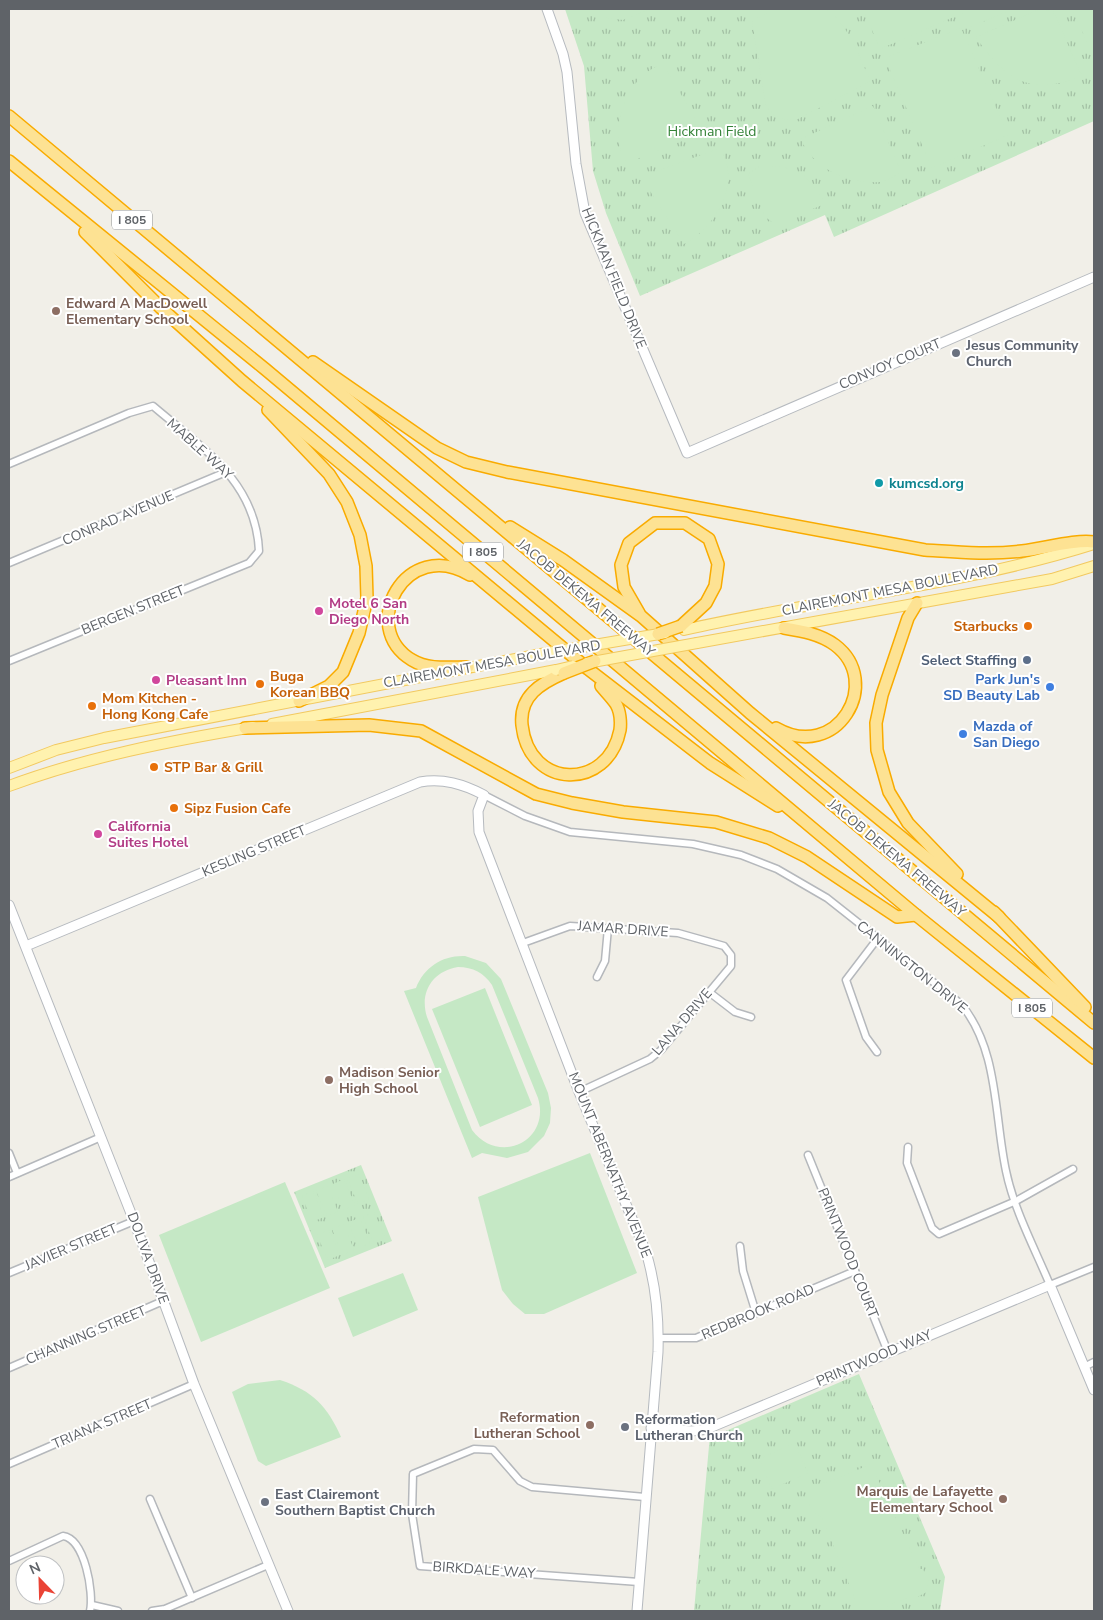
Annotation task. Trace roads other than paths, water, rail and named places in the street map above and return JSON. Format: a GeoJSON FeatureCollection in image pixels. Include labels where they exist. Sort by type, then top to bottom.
{"type":"FeatureCollection","features":[{"type":"Feature","properties":{"kind":"highway","name":"JACOB DEKEMA FREEWAY"},"geometry":{"type":"LineString","coordinates":[[9,116],[1094,1023]]}},
{"type":"Feature","properties":{"kind":"highway","name":"I 805"},"geometry":{"type":"LineString","coordinates":[[9,161],[265,369],[916,915],[1094,1058]]}},
{"type":"Feature","properties":{"kind":"highway"},"geometry":{"type":"LineString","coordinates":[[47,193],[161,308],[242,381],[502,596],[591,665],[710,763],[820,834]]}},
{"type":"Feature","properties":{"kind":"highway"},"geometry":{"type":"LineString","coordinates":[[255,323],[437,448],[466,462],[507,472],[925,550],[978,554],[1050,548],[1083,540],[1094,543]]}},
{"type":"Feature","properties":{"kind":"highway"},"geometry":{"type":"LineString","coordinates":[[242,381],[329,474],[347,502],[360,535],[366,566],[368,598],[359,633],[343,672],[329,686],[299,701]]}},
{"type":"Feature","properties":{"kind":"highway"},"geometry":{"type":"LineString","coordinates":[[474,505],[563,560],[641,616],[750,713],[999,917]]}},
{"type":"Feature","properties":{"kind":"highway"},"geometry":{"type":"LineString","coordinates":[[641,616],[624,587],[621,565],[629,543],[655,524],[685,523],[709,539],[718,564],[715,586],[706,603],[682,628],[658,634]]}},
{"type":"Feature","properties":{"kind":"highway"},"geometry":{"type":"LineString","coordinates":[[468,667],[429,666],[412,660],[403,653],[395,644],[389,627],[389,611],[392,599],[405,580],[414,571],[440,564],[468,574],[502,596]]}},
{"type":"Feature","properties":{"kind":"highway"},"geometry":{"type":"LineString","coordinates":[[918,602],[906,624],[882,695],[876,723],[877,750],[889,792],[908,823],[1094,1016]]}},
{"type":"Feature","properties":{"kind":"highway"},"geometry":{"type":"LineString","coordinates":[[750,713],[786,734],[820,736],[839,724],[852,703],[854,677],[842,651],[824,638],[784,628]]}},
{"type":"Feature","properties":{"kind":"highway"},"geometry":{"type":"LineString","coordinates":[[591,665],[617,705],[621,722],[617,743],[610,755],[599,766],[568,776],[554,773],[540,765],[530,753],[522,723],[524,706],[537,686],[560,671],[591,665]]}},
{"type":"Feature","properties":{"kind":"highway"},"geometry":{"type":"LineString","coordinates":[[245,728],[369,725],[421,732],[536,794],[572,804],[623,812],[716,822],[769,838],[807,857],[897,917],[916,915]]}},
{"type":"Feature","properties":{"kind":"main road","name":"CLAIREMONT MESA BOULEVARD"},"geometry":{"type":"LineString","coordinates":[[682,628],[977,575],[1047,559],[1094,543]]}},
{"type":"Feature","properties":{"kind":"main road","name":"CLAIREMONT MESA BOULEVARD"},"geometry":{"type":"LineString","coordinates":[[591,665],[697,643],[1052,579],[1094,566]]}},
{"type":"Feature","properties":{"kind":"main road","name":"CLAIREMONT MESA BOULEVARD"},"geometry":{"type":"LineString","coordinates":[[9,768],[56,750],[82,743],[468,667],[658,634]]}},
{"type":"Feature","properties":{"kind":"main road","name":"CLAIREMONT MESA BOULEVARD"},"geometry":{"type":"LineString","coordinates":[[9,786],[68,765],[245,728],[560,671]]}},
{"type":"Feature","properties":{"kind":"street","name":"HICKMAN FIELD DRIVE"},"geometry":{"type":"LineString","coordinates":[[547,9],[563,54],[567,72],[576,164],[586,213],[687,453]]}},
{"type":"Feature","properties":{"kind":"street","name":"CONVOY COURT"},"geometry":{"type":"LineString","coordinates":[[687,453],[1094,277]]}},
{"type":"Feature","properties":{"kind":"street","name":"MABLE WAY"},"geometry":{"type":"LineString","coordinates":[[9,464],[153,406],[201,447],[236,481],[248,502],[258,534],[259,551],[256,556]]}},
{"type":"Feature","properties":{"kind":"street","name":"CONRAD AVENUE"},"geometry":{"type":"LineString","coordinates":[[9,563],[226,472]]}},
{"type":"Feature","properties":{"kind":"street","name":"BERGEN STREET"},"geometry":{"type":"LineString","coordinates":[[9,661],[249,563],[256,556]]}},
{"type":"Feature","properties":{"kind":"street","name":"KESLING STREET"},"geometry":{"type":"LineString","coordinates":[[26,946],[420,782],[434,780],[450,782],[470,788],[484,795]]}},
{"type":"Feature","properties":{"kind":"street","name":"CANNINGTON DRIVE"},"geometry":{"type":"LineString","coordinates":[[484,795],[525,816],[570,832],[693,844],[741,855],[777,870],[827,898],[962,1004],[973,1018],[987,1051],[1006,1172],[1016,1202],[1094,1390]]}},
{"type":"Feature","properties":{"kind":"street","name":"MOUNT ABERNATHY AVENUE"},"geometry":{"type":"LineString","coordinates":[[484,795],[478,810],[479,832],[580,1092],[646,1252],[658,1312],[659,1338],[637,1611]]}},
{"type":"Feature","properties":{"kind":"street","name":"DOLIVA DRIVE"},"geometry":{"type":"LineString","coordinates":[[9,905],[134,1221],[194,1384],[288,1611]]}},
{"type":"Feature","properties":{"kind":"street","name":"JAMAR DRIVE"},"geometry":{"type":"LineString","coordinates":[[523,943],[570,926],[678,933],[724,946]]}},
{"type":"Feature","properties":{"kind":"street"},"geometry":{"type":"LineString","coordinates":[[597,977],[605,961],[608,928]]}},
{"type":"Feature","properties":{"kind":"street"},"geometry":{"type":"LineString","coordinates":[[877,1052],[866,1037],[846,980],[878,938]]}},
{"type":"Feature","properties":{"kind":"street","name":"LANA DRIVE"},"geometry":{"type":"LineString","coordinates":[[580,1092],[650,1059],[661,1050],[731,966],[731,955],[724,946]]}},
{"type":"Feature","properties":{"kind":"street"},"geometry":{"type":"LineString","coordinates":[[709,992],[735,1012],[751,1017]]}},
{"type":"Feature","properties":{"kind":"street"},"geometry":{"type":"LineString","coordinates":[[9,1177],[101,1137]]}},
{"type":"Feature","properties":{"kind":"street"},"geometry":{"type":"LineString","coordinates":[[908,1147],[908,1163],[932,1228],[939,1234],[1016,1202],[1073,1169]]}},
{"type":"Feature","properties":{"kind":"street"},"geometry":{"type":"LineString","coordinates":[[9,1153],[17,1173]]}},
{"type":"Feature","properties":{"kind":"street","name":"PRINTWOOD COURT"},"geometry":{"type":"LineString","coordinates":[[808,1155],[888,1352]]}},
{"type":"Feature","properties":{"kind":"street","name":"JAVIER STREET"},"geometry":{"type":"LineString","coordinates":[[9,1273],[134,1221]]}},
{"type":"Feature","properties":{"kind":"street"},"geometry":{"type":"LineString","coordinates":[[740,1246],[743,1271],[756,1313]]}},
{"type":"Feature","properties":{"kind":"street","name":"PRINTWOOD WAY"},"geometry":{"type":"LineString","coordinates":[[651,1428],[692,1431],[707,1429],[1094,1267]]}},
{"type":"Feature","properties":{"kind":"street","name":"REDBROOK ROAD"},"geometry":{"type":"LineString","coordinates":[[659,1338],[696,1338],[855,1271]]}},
{"type":"Feature","properties":{"kind":"street","name":"CHANNING STREET"},"geometry":{"type":"LineString","coordinates":[[9,1368],[163,1301]]}},
{"type":"Feature","properties":{"kind":"street"},"geometry":{"type":"LineString","coordinates":[[1084,1367],[1094,1362]]}},
{"type":"Feature","properties":{"kind":"street","name":"TRIANA STREET"},"geometry":{"type":"LineString","coordinates":[[9,1464],[194,1384]]}},
{"type":"Feature","properties":{"kind":"street","name":"BIRKDALE WAY"},"geometry":{"type":"LineString","coordinates":[[639,1582],[420,1566],[412,1514],[413,1474],[474,1450],[493,1450],[520,1481],[532,1487],[646,1498]]}},
{"type":"Feature","properties":{"kind":"street"},"geometry":{"type":"LineString","coordinates":[[150,1499],[192,1598]]}},
{"type":"Feature","properties":{"kind":"street"},"geometry":{"type":"LineString","coordinates":[[9,1561],[63,1536],[76,1544],[91,1581],[91,1608],[118,1611]]}},
{"type":"Feature","properties":{"kind":"street"},"geometry":{"type":"LineString","coordinates":[[152,1611],[165,1609],[268,1565]]}},
{"type":"Feature","properties":{"kind":"place","name":"Edward A MacDowell Elementary School"},"geometry":{"type":"Point","coordinates":[56,311]}},
{"type":"Feature","properties":{"kind":"place","name":"Jesus Community Church"},"geometry":{"type":"Point","coordinates":[956,353]}},
{"type":"Feature","properties":{"kind":"place","name":"kumcsd.org"},"geometry":{"type":"Point","coordinates":[879,483]}},
{"type":"Feature","properties":{"kind":"place","name":"Motel 6 San Diego North"},"geometry":{"type":"Point","coordinates":[319,611]}},
{"type":"Feature","properties":{"kind":"place","name":"Starbucks"},"geometry":{"type":"Point","coordinates":[1028,626]}},
{"type":"Feature","properties":{"kind":"place","name":"Select Staffing"},"geometry":{"type":"Point","coordinates":[1027,660]}},
{"type":"Feature","properties":{"kind":"place","name":"Pleasant Inn"},"geometry":{"type":"Point","coordinates":[156,680]}},
{"type":"Feature","properties":{"kind":"place","name":"Buga Korean BBQ"},"geometry":{"type":"Point","coordinates":[260,684]}},
{"type":"Feature","properties":{"kind":"place","name":"Park Jun's SD Beauty Lab"},"geometry":{"type":"Point","coordinates":[1050,687]}},
{"type":"Feature","properties":{"kind":"place","name":"Mom Kitchen - Hong Kong Cafe"},"geometry":{"type":"Point","coordinates":[92,706]}},
{"type":"Feature","properties":{"kind":"place","name":"Mazda of San Diego"},"geometry":{"type":"Point","coordinates":[963,734]}},
{"type":"Feature","properties":{"kind":"place","name":"STP Bar & Grill"},"geometry":{"type":"Point","coordinates":[154,767]}},
{"type":"Feature","properties":{"kind":"place","name":"Sipz Fusion Cafe"},"geometry":{"type":"Point","coordinates":[174,808]}},
{"type":"Feature","properties":{"kind":"place","name":"California Suites Hotel"},"geometry":{"type":"Point","coordinates":[98,834]}},
{"type":"Feature","properties":{"kind":"place","name":"Madison Senior High School"},"geometry":{"type":"Point","coordinates":[329,1080]}},
{"type":"Feature","properties":{"kind":"place","name":"Reformation Lutheran School"},"geometry":{"type":"Point","coordinates":[590,1425]}},
{"type":"Feature","properties":{"kind":"place","name":"Reformation Lutheran Church"},"geometry":{"type":"Point","coordinates":[625,1427]}},
{"type":"Feature","properties":{"kind":"place","name":"Marquis de Lafayette Elementary School"},"geometry":{"type":"Point","coordinates":[1003,1499]}},
{"type":"Feature","properties":{"kind":"place","name":"East Clairemont Southern Baptist Church"},"geometry":{"type":"Point","coordinates":[265,1502]}},
{"type":"Feature","properties":{"kind":"park label","name":"Hickman Field"},"geometry":{"type":"Point","coordinates":[712,131]}}]}
